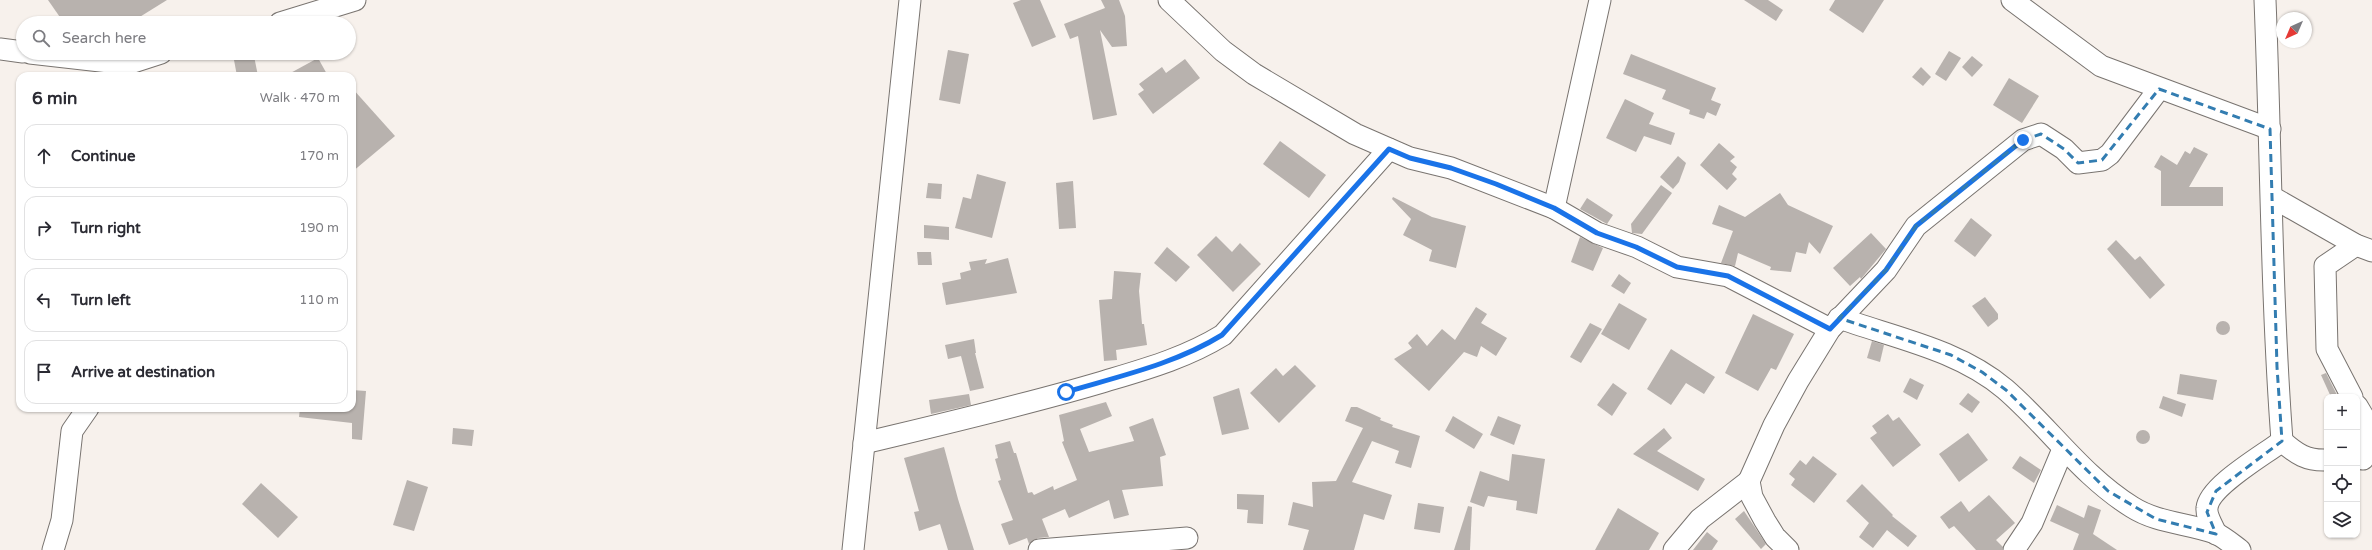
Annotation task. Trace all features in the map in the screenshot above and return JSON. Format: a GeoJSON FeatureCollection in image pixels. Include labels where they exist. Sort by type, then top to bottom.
{"type":"FeatureCollection","features":[{"type":"Feature","properties":{"kind":"street"},"geometry":{"type":"LineString","coordinates":[[303,16],[355,0]]}},
{"type":"Feature","properties":{"kind":"street"},"geometry":{"type":"LineString","coordinates":[[853,550],[910,0]]}},
{"type":"Feature","properties":{"kind":"street"},"geometry":{"type":"LineString","coordinates":[[1169,0],[1223,51],[1254,74],[1332,122],[1389,149],[1410,158],[1451,168],[1554,208],[1597,233],[1636,247],[1677,267],[1728,276],[1834,324],[1950,355],[1982,372],[2006,390],[2063,449],[2108,491],[2133,508],[2156,518],[2216,534],[2240,550]]}},
{"type":"Feature","properties":{"kind":"street"},"geometry":{"type":"LineString","coordinates":[[1554,208],[1600,0]]}},
{"type":"Feature","properties":{"kind":"street"},"geometry":{"type":"LineString","coordinates":[[2012,0],[2101,66],[2159,89],[2270,129]]}},
{"type":"Feature","properties":{"kind":"street"},"geometry":{"type":"LineString","coordinates":[[2264,0],[2270,129],[2277,367],[2282,441],[2295,454],[2309,459],[2324,460]]}},
{"type":"Feature","properties":{"kind":"street"},"geometry":{"type":"LineString","coordinates":[[0,49],[16,51]]}},
{"type":"Feature","properties":{"kind":"street"},"geometry":{"type":"LineString","coordinates":[[71,60],[129,70],[148,60]]}},
{"type":"Feature","properties":{"kind":"street"},"geometry":{"type":"LineString","coordinates":[[1674,550],[1700,519],[1749,481],[1774,425],[1834,324],[1886,270],[1916,226],[2023,140],[2041,134],[2064,149],[2078,162],[2102,160],[2110,154],[2159,89]]}},
{"type":"Feature","properties":{"kind":"street"},"geometry":{"type":"LineString","coordinates":[[864,443],[1066,392],[1168,362],[1204,347],[1222,335],[1389,149]]}},
{"type":"Feature","properties":{"kind":"street"},"geometry":{"type":"LineString","coordinates":[[2272,197],[2364,248]]}},
{"type":"Feature","properties":{"kind":"street"},"geometry":{"type":"LineString","coordinates":[[2350,394],[2327,350],[2325,266],[2364,248]]}},
{"type":"Feature","properties":{"kind":"street"},"geometry":{"type":"LineString","coordinates":[[2360,411],[2363,416],[2364,459]]}},
{"type":"Feature","properties":{"kind":"street"},"geometry":{"type":"LineString","coordinates":[[53,550],[62,520],[72,431],[85,412]]}},
{"type":"Feature","properties":{"kind":"street"},"geometry":{"type":"LineString","coordinates":[[2216,534],[2207,512],[2207,506],[2213,495],[2225,482],[2282,441]]}},
{"type":"Feature","properties":{"kind":"street"},"geometry":{"type":"LineString","coordinates":[[2014,550],[2032,523],[2063,449]]}},
{"type":"Feature","properties":{"kind":"street"},"geometry":{"type":"LineString","coordinates":[[1749,481],[1752,497],[1762,516],[1775,537],[1785,549]]}},
{"type":"Feature","properties":{"kind":"street"},"geometry":{"type":"LineString","coordinates":[[1039,550],[1187,538]]}},
{"type":"Feature","properties":{"kind":"highlighted area"},"geometry":{"type":"Polygon","coordinates":[[[2159,89],[2270,129],[2277,367],[2282,441],[2216,491],[2207,512],[2216,534],[2156,519],[2108,491],[2006,390],[1982,372],[1951,355],[1839,318],[1886,270],[1916,226],[2023,140],[2041,134],[2064,149],[2078,163],[2102,160],[2159,89]]]}},
{"type":"Feature","properties":{"kind":"building"},"geometry":{"type":"Polygon","coordinates":[[[48,0],[167,0],[141,16],[59,16],[48,0]]]}},
{"type":"Feature","properties":{"kind":"building"},"geometry":{"type":"Polygon","coordinates":[[[1021,0],[1040,0],[1056,37],[1032,47],[1013,3],[1021,0]]]}},
{"type":"Feature","properties":{"kind":"building"},"geometry":{"type":"Polygon","coordinates":[[[1101,0],[1119,0],[1125,16],[1127,46],[1112,47],[1100,30],[1117,115],[1093,120],[1078,36],[1070,39],[1064,24],[1105,8],[1101,0]]]}},
{"type":"Feature","properties":{"kind":"building"},"geometry":{"type":"Polygon","coordinates":[[[1744,0],[1768,0],[1783,10],[1776,21],[1744,0]]]}},
{"type":"Feature","properties":{"kind":"building"},"geometry":{"type":"Polygon","coordinates":[[[1835,0],[1884,0],[1863,33],[1829,10],[1835,0]]]}},
{"type":"Feature","properties":{"kind":"building"},"geometry":{"type":"Polygon","coordinates":[[[948,50],[969,54],[960,104],[939,100],[948,50]]]}},
{"type":"Feature","properties":{"kind":"building"},"geometry":{"type":"Polygon","coordinates":[[[1949,51],[1961,58],[1946,81],[1935,74],[1949,51]]]}},
{"type":"Feature","properties":{"kind":"building"},"geometry":{"type":"Polygon","coordinates":[[[1631,54],[1716,88],[1711,100],[1721,104],[1716,116],[1707,112],[1704,119],[1689,114],[1690,110],[1662,99],[1666,90],[1623,74],[1631,54]]]}},
{"type":"Feature","properties":{"kind":"building"},"geometry":{"type":"Polygon","coordinates":[[[1972,56],[1983,65],[1972,77],[1962,67],[1972,56]]]}},
{"type":"Feature","properties":{"kind":"building"},"geometry":{"type":"Polygon","coordinates":[[[1185,59],[1200,78],[1153,114],[1138,94],[1144,90],[1139,84],[1162,67],[1166,73],[1185,59]]]}},
{"type":"Feature","properties":{"kind":"building"},"geometry":{"type":"Polygon","coordinates":[[[234,60],[255,60],[257,72],[236,72],[234,60]]]}},
{"type":"Feature","properties":{"kind":"building"},"geometry":{"type":"Polygon","coordinates":[[[314,60],[319,60],[326,72],[292,72],[314,60]]]}},
{"type":"Feature","properties":{"kind":"building"},"geometry":{"type":"Polygon","coordinates":[[[1921,67],[1931,77],[1923,86],[1912,77],[1921,67]]]}},
{"type":"Feature","properties":{"kind":"building"},"geometry":{"type":"Polygon","coordinates":[[[2009,78],[2039,96],[2022,123],[1993,105],[2009,78]]]}},
{"type":"Feature","properties":{"kind":"building"},"geometry":{"type":"Polygon","coordinates":[[[356,92],[395,136],[356,169],[356,92]]]}},
{"type":"Feature","properties":{"kind":"building"},"geometry":{"type":"Polygon","coordinates":[[[1625,99],[1654,113],[1649,124],[1675,133],[1671,145],[1644,136],[1636,152],[1606,138],[1625,99]]]}},
{"type":"Feature","properties":{"kind":"building"},"geometry":{"type":"Polygon","coordinates":[[[1280,141],[1326,175],[1309,198],[1263,164],[1280,141]]]}},
{"type":"Feature","properties":{"kind":"building"},"geometry":{"type":"Polygon","coordinates":[[[1719,143],[1735,157],[1730,161],[1737,167],[1732,174],[1737,179],[1727,190],[1700,165],[1719,143]]]}},
{"type":"Feature","properties":{"kind":"building"},"geometry":{"type":"Polygon","coordinates":[[[2194,147],[2208,154],[2189,187],[2223,187],[2223,206],[2161,206],[2161,171],[2154,167],[2161,155],[2177,165],[2185,151],[2190,154],[2194,147]]]}},
{"type":"Feature","properties":{"kind":"building"},"geometry":{"type":"Polygon","coordinates":[[[1678,156],[1686,163],[1679,182],[1673,189],[1660,177],[1678,156]]]}},
{"type":"Feature","properties":{"kind":"building"},"geometry":{"type":"Polygon","coordinates":[[[977,174],[1006,182],[992,238],[955,228],[963,197],[971,199],[977,174]]]}},
{"type":"Feature","properties":{"kind":"building"},"geometry":{"type":"Polygon","coordinates":[[[1073,181],[1076,228],[1059,229],[1056,183],[1073,181]]]}},
{"type":"Feature","properties":{"kind":"building"},"geometry":{"type":"Polygon","coordinates":[[[928,183],[942,184],[941,199],[926,198],[928,183]]]}},
{"type":"Feature","properties":{"kind":"building"},"geometry":{"type":"Polygon","coordinates":[[[1661,185],[1672,193],[1642,234],[1632,233],[1631,224],[1661,185]]]}},
{"type":"Feature","properties":{"kind":"building"},"geometry":{"type":"Polygon","coordinates":[[[1780,193],[1788,205],[1833,226],[1820,254],[1809,242],[1806,254],[1796,252],[1791,272],[1770,270],[1771,267],[1738,253],[1735,266],[1721,263],[1733,231],[1712,224],[1719,205],[1745,217],[1780,193]]]}},
{"type":"Feature","properties":{"kind":"building"},"geometry":{"type":"Polygon","coordinates":[[[1393,197],[1432,217],[1466,226],[1456,268],[1429,261],[1432,250],[1403,235],[1411,219],[1392,199],[1393,197]]]}},
{"type":"Feature","properties":{"kind":"building"},"geometry":{"type":"Polygon","coordinates":[[[1587,198],[1613,215],[1607,224],[1580,209],[1587,198]]]}},
{"type":"Feature","properties":{"kind":"building"},"geometry":{"type":"Polygon","coordinates":[[[1971,218],[1992,235],[1975,257],[1954,241],[1971,218]]]}},
{"type":"Feature","properties":{"kind":"building"},"geometry":{"type":"Polygon","coordinates":[[[924,225],[949,227],[949,240],[924,238],[924,225]]]}},
{"type":"Feature","properties":{"kind":"building"},"geometry":{"type":"Polygon","coordinates":[[[1871,233],[1886,249],[1861,279],[1860,277],[1850,286],[1833,268],[1871,233]]]}},
{"type":"Feature","properties":{"kind":"building"},"geometry":{"type":"Polygon","coordinates":[[[1216,236],[1232,252],[1240,243],[1261,264],[1233,292],[1197,255],[1216,236]]]}},
{"type":"Feature","properties":{"kind":"building"},"geometry":{"type":"Polygon","coordinates":[[[1580,237],[1603,248],[1593,271],[1571,262],[1580,237]]]}},
{"type":"Feature","properties":{"kind":"building"},"geometry":{"type":"Polygon","coordinates":[[[2116,240],[2135,260],[2140,256],[2165,285],[2150,299],[2107,249],[2116,240]]]}},
{"type":"Feature","properties":{"kind":"building"},"geometry":{"type":"Polygon","coordinates":[[[1167,247],[1190,267],[1176,282],[1154,263],[1167,247]]]}},
{"type":"Feature","properties":{"kind":"building"},"geometry":{"type":"Polygon","coordinates":[[[917,252],[931,252],[932,265],[918,265],[917,252]]]}},
{"type":"Feature","properties":{"kind":"building"},"geometry":{"type":"Polygon","coordinates":[[[1008,258],[1017,293],[946,305],[942,283],[961,279],[960,273],[971,270],[969,262],[987,259],[985,264],[1008,258]]]}},
{"type":"Feature","properties":{"kind":"building"},"geometry":{"type":"Polygon","coordinates":[[[1114,271],[1141,273],[1139,291],[1142,324],[1144,324],[1147,345],[1116,350],[1117,360],[1104,361],[1099,300],[1112,299],[1114,271]]]}},
{"type":"Feature","properties":{"kind":"building"},"geometry":{"type":"Polygon","coordinates":[[[1619,274],[1631,283],[1624,294],[1611,286],[1619,274]]]}},
{"type":"Feature","properties":{"kind":"building"},"geometry":{"type":"Polygon","coordinates":[[[1985,297],[1998,314],[1998,319],[1988,327],[1972,306],[1985,297]]]}},
{"type":"Feature","properties":{"kind":"building"},"geometry":{"type":"Polygon","coordinates":[[[1619,303],[1647,319],[1629,350],[1601,334],[1619,303]]]}},
{"type":"Feature","properties":{"kind":"building"},"geometry":{"type":"Polygon","coordinates":[[[1476,307],[1487,314],[1481,323],[1507,338],[1496,356],[1481,346],[1477,357],[1464,352],[1429,391],[1394,359],[1412,348],[1408,343],[1417,334],[1427,346],[1442,329],[1455,340],[1476,307]]]}},
{"type":"Feature","properties":{"kind":"building"},"geometry":{"type":"Polygon","coordinates":[[[1753,314],[1794,334],[1776,370],[1771,368],[1758,391],[1725,373],[1753,314]]]}},
{"type":"Feature","properties":{"kind":"building"},"geometry":{"type":"Polygon","coordinates":[[[2223,321],[2228,323],[2230,328],[2228,333],[2223,335],[2218,333],[2216,328],[2218,323],[2223,321]]]}},
{"type":"Feature","properties":{"kind":"building"},"geometry":{"type":"Polygon","coordinates":[[[1590,323],[1602,329],[1581,363],[1570,357],[1590,323]]]}},
{"type":"Feature","properties":{"kind":"building"},"geometry":{"type":"Polygon","coordinates":[[[974,339],[975,353],[984,388],[970,391],[961,356],[948,359],[945,345],[974,339]]]}},
{"type":"Feature","properties":{"kind":"building"},"geometry":{"type":"Polygon","coordinates":[[[1872,341],[1884,345],[1880,362],[1867,358],[1872,341]]]}},
{"type":"Feature","properties":{"kind":"building"},"geometry":{"type":"Polygon","coordinates":[[[1671,349],[1715,377],[1704,394],[1686,383],[1671,405],[1647,389],[1671,349]]]}},
{"type":"Feature","properties":{"kind":"building"},"geometry":{"type":"Polygon","coordinates":[[[1295,365],[1316,386],[1279,423],[1250,393],[1276,368],[1283,376],[1295,365]]]}},
{"type":"Feature","properties":{"kind":"building"},"geometry":{"type":"Polygon","coordinates":[[[2326,373],[2336,394],[2330,394],[2321,375],[2326,373]]]}},
{"type":"Feature","properties":{"kind":"building"},"geometry":{"type":"Polygon","coordinates":[[[2180,374],[2217,380],[2213,400],[2177,394],[2180,374]]]}},
{"type":"Feature","properties":{"kind":"building"},"geometry":{"type":"Polygon","coordinates":[[[1910,378],[1924,385],[1917,400],[1903,392],[1910,378]]]}},
{"type":"Feature","properties":{"kind":"building"},"geometry":{"type":"Polygon","coordinates":[[[1613,383],[1627,393],[1612,416],[1597,405],[1613,383]]]}},
{"type":"Feature","properties":{"kind":"building"},"geometry":{"type":"Polygon","coordinates":[[[1239,388],[1249,429],[1222,435],[1213,397],[1239,388]]]}},
{"type":"Feature","properties":{"kind":"building"},"geometry":{"type":"Polygon","coordinates":[[[356,390],[366,391],[362,440],[352,439],[352,423],[299,417],[300,412],[356,412],[356,390]]]}},
{"type":"Feature","properties":{"kind":"building"},"geometry":{"type":"Polygon","coordinates":[[[1968,393],[1980,402],[1972,413],[1959,404],[1968,393]]]}},
{"type":"Feature","properties":{"kind":"building"},"geometry":{"type":"Polygon","coordinates":[[[969,394],[971,405],[931,414],[929,400],[969,394]]]}},
{"type":"Feature","properties":{"kind":"building"},"geometry":{"type":"Polygon","coordinates":[[[2163,396],[2186,404],[2182,417],[2159,408],[2163,396]]]}},
{"type":"Feature","properties":{"kind":"building"},"geometry":{"type":"Polygon","coordinates":[[[1106,402],[1112,416],[1080,429],[1089,452],[1134,441],[1129,427],[1153,418],[1166,455],[1160,457],[1163,486],[1122,490],[1129,515],[1114,519],[1109,500],[1069,518],[1065,509],[1042,519],[1049,537],[1038,538],[1029,544],[1027,538],[1009,545],[1001,524],[1013,520],[998,481],[1001,480],[995,459],[998,458],[995,445],[1010,441],[1014,453],[1016,453],[1028,493],[1032,492],[1034,495],[1053,486],[1054,490],[1077,480],[1062,442],[1064,441],[1059,415],[1106,402]]]}},
{"type":"Feature","properties":{"kind":"building"},"geometry":{"type":"Polygon","coordinates":[[[1351,407],[1357,407],[1381,418],[1380,420],[1393,425],[1392,427],[1420,436],[1411,468],[1395,463],[1399,451],[1372,441],[1352,482],[1392,495],[1384,520],[1364,514],[1354,550],[1303,550],[1309,530],[1288,525],[1293,502],[1313,507],[1312,482],[1336,481],[1363,428],[1345,421],[1351,407]]]}},
{"type":"Feature","properties":{"kind":"building"},"geometry":{"type":"Polygon","coordinates":[[[1888,414],[1893,421],[1899,417],[1921,445],[1893,467],[1870,438],[1877,433],[1872,426],[1888,414]]]}},
{"type":"Feature","properties":{"kind":"building"},"geometry":{"type":"Polygon","coordinates":[[[1453,416],[1483,434],[1474,449],[1445,431],[1453,416]]]}},
{"type":"Feature","properties":{"kind":"building"},"geometry":{"type":"Polygon","coordinates":[[[1498,416],[1521,425],[1514,445],[1490,435],[1498,416]]]}},
{"type":"Feature","properties":{"kind":"building"},"geometry":{"type":"Polygon","coordinates":[[[453,428],[474,430],[472,446],[452,444],[453,428]]]}},
{"type":"Feature","properties":{"kind":"building"},"geometry":{"type":"Polygon","coordinates":[[[1664,428],[1672,438],[1657,451],[1705,479],[1698,491],[1633,454],[1664,428]]]}},
{"type":"Feature","properties":{"kind":"building"},"geometry":{"type":"Polygon","coordinates":[[[2143,430],[2148,432],[2150,437],[2148,442],[2143,444],[2138,442],[2136,437],[2138,432],[2143,430]]]}},
{"type":"Feature","properties":{"kind":"building"},"geometry":{"type":"Polygon","coordinates":[[[1968,433],[1988,460],[1959,482],[1939,454],[1968,433]]]}},
{"type":"Feature","properties":{"kind":"building"},"geometry":{"type":"Polygon","coordinates":[[[944,447],[974,550],[948,550],[940,524],[919,531],[914,512],[919,511],[904,458],[944,447]]]}},
{"type":"Feature","properties":{"kind":"building"},"geometry":{"type":"Polygon","coordinates":[[[1512,454],[1545,459],[1537,514],[1516,510],[1517,501],[1488,496],[1484,507],[1470,502],[1480,471],[1509,481],[1512,454]]]}},
{"type":"Feature","properties":{"kind":"building"},"geometry":{"type":"Polygon","coordinates":[[[1813,456],[1837,474],[1814,503],[1791,485],[1795,479],[1789,474],[1800,460],[1806,465],[1813,456]]]}},
{"type":"Feature","properties":{"kind":"building"},"geometry":{"type":"Polygon","coordinates":[[[2020,456],[2041,470],[2034,483],[2012,468],[2020,456]]]}},
{"type":"Feature","properties":{"kind":"building"},"geometry":{"type":"Polygon","coordinates":[[[407,480],[428,487],[414,531],[393,525],[407,480]]]}},
{"type":"Feature","properties":{"kind":"building"},"geometry":{"type":"Polygon","coordinates":[[[261,483],[298,517],[278,538],[242,504],[261,483]]]}},
{"type":"Feature","properties":{"kind":"building"},"geometry":{"type":"Polygon","coordinates":[[[1862,484],[1893,515],[1892,516],[1917,536],[1908,547],[1887,530],[1873,548],[1859,537],[1869,523],[1846,501],[1862,484]]]}},
{"type":"Feature","properties":{"kind":"building"},"geometry":{"type":"Polygon","coordinates":[[[1237,494],[1264,495],[1263,524],[1247,523],[1248,510],[1237,509],[1237,494]]]}},
{"type":"Feature","properties":{"kind":"building"},"geometry":{"type":"Polygon","coordinates":[[[1989,495],[2015,523],[1996,540],[2003,547],[2002,550],[1976,550],[1954,526],[1949,529],[1940,517],[1961,501],[1969,512],[1989,495]]]}},
{"type":"Feature","properties":{"kind":"building"},"geometry":{"type":"Polygon","coordinates":[[[1418,503],[1444,507],[1440,533],[1414,529],[1418,503]]]}},
{"type":"Feature","properties":{"kind":"building"},"geometry":{"type":"Polygon","coordinates":[[[2057,505],[2084,518],[2088,505],[2101,510],[2093,534],[2117,550],[2073,550],[2079,534],[2050,521],[2057,505]]]}},
{"type":"Feature","properties":{"kind":"building"},"geometry":{"type":"Polygon","coordinates":[[[1468,506],[1472,507],[1470,550],[1454,550],[1468,506]]]}},
{"type":"Feature","properties":{"kind":"building"},"geometry":{"type":"Polygon","coordinates":[[[1618,508],[1659,533],[1649,550],[1595,550],[1618,508]]]}},
{"type":"Feature","properties":{"kind":"building"},"geometry":{"type":"Polygon","coordinates":[[[1744,511],[1766,544],[1761,549],[1735,519],[1744,511]]]}},
{"type":"Feature","properties":{"kind":"building"},"geometry":{"type":"Polygon","coordinates":[[[1707,532],[1718,541],[1712,550],[1693,550],[1707,532]]]}},
{"type":"Feature","properties":{"kind":"route"},"geometry":{"type":"LineString","coordinates":[[1066,392],[1168,362],[1204,347],[1222,335],[1389,149],[1410,158],[1451,168],[1496,184],[1554,208],[1597,233],[1636,247],[1677,267],[1728,276],[1830,329],[1857,298],[1886,270],[1916,226],[2023,140]]}}]}
